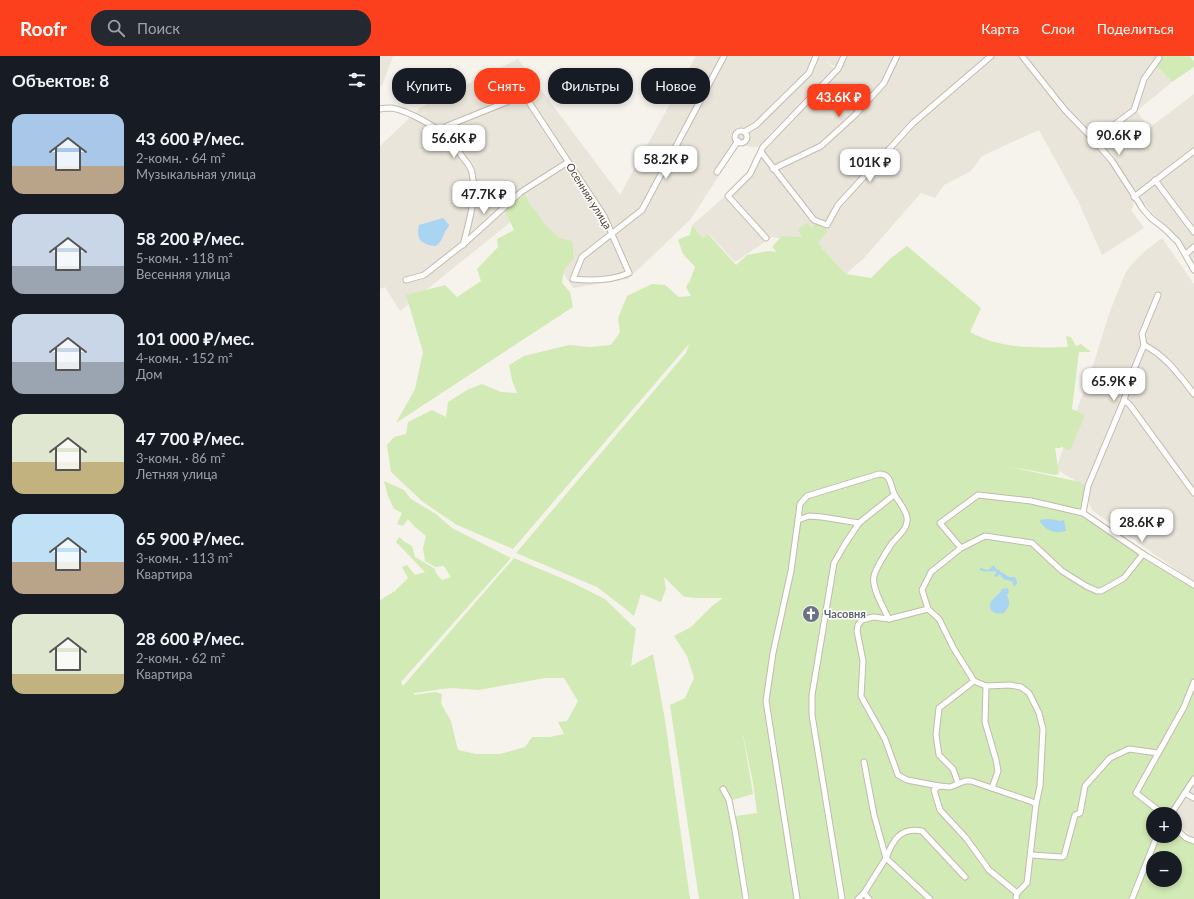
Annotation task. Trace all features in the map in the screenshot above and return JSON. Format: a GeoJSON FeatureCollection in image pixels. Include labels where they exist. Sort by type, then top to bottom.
{"type":"FeatureCollection","features":[{"type":"Feature","properties":{"kind":"street"},"geometry":{"type":"LineString","coordinates":[[612,233],[642,210],[724,56]]}},
{"type":"Feature","properties":{"kind":"street"},"geometry":{"type":"LineString","coordinates":[[738,141],[736,134],[740,131],[744,132],[756,125],[809,73],[816,56]]}},
{"type":"Feature","properties":{"kind":"street"},"geometry":{"type":"LineString","coordinates":[[766,238],[728,196],[750,174],[763,148],[838,69],[844,56]]}},
{"type":"Feature","properties":{"kind":"street"},"geometry":{"type":"LineString","coordinates":[[773,169],[821,146],[854,116],[884,83],[897,56]]}},
{"type":"Feature","properties":{"kind":"street"},"geometry":{"type":"LineString","coordinates":[[761,152],[814,220],[827,225],[838,205],[913,123],[991,56]]}},
{"type":"Feature","properties":{"kind":"street"},"geometry":{"type":"LineString","coordinates":[[1022,56],[1119,171],[1134,197],[1151,218],[1178,242],[1194,270]]}},
{"type":"Feature","properties":{"kind":"street"},"geometry":{"type":"LineString","coordinates":[[1094,140],[1134,110],[1144,78],[1158,58]]}},
{"type":"Feature","properties":{"kind":"street"},"geometry":{"type":"LineString","coordinates":[[440,131],[447,126],[502,104]]}},
{"type":"Feature","properties":{"kind":"street","name":"Осенняя улица"},"geometry":{"type":"LineString","coordinates":[[530,104],[604,216],[612,233],[629,273],[618,278],[592,281],[573,279],[582,257],[612,233]]}},
{"type":"Feature","properties":{"kind":"street"},"geometry":{"type":"LineString","coordinates":[[380,109],[392,108],[425,121],[451,140],[471,168],[473,192],[471,218],[463,245]]}},
{"type":"Feature","properties":{"kind":"street"},"geometry":{"type":"LineString","coordinates":[[738,141],[741,143],[746,140],[747,136],[744,132]]}},
{"type":"Feature","properties":{"kind":"street"},"geometry":{"type":"LineString","coordinates":[[717,172],[738,141]]}},
{"type":"Feature","properties":{"kind":"street"},"geometry":{"type":"LineString","coordinates":[[1134,197],[1194,151]]}},
{"type":"Feature","properties":{"kind":"street"},"geometry":{"type":"LineString","coordinates":[[406,280],[424,275],[463,245],[521,192],[568,162]]}},
{"type":"Feature","properties":{"kind":"street"},"geometry":{"type":"LineString","coordinates":[[1155,180],[1194,232]]}},
{"type":"Feature","properties":{"kind":"street"},"geometry":{"type":"LineString","coordinates":[[1186,254],[1194,247]]}},
{"type":"Feature","properties":{"kind":"street"},"geometry":{"type":"LineString","coordinates":[[1083,513],[1088,486],[1124,400],[1132,374],[1144,345],[1142,334],[1158,295]]}},
{"type":"Feature","properties":{"kind":"street"},"geometry":{"type":"LineString","coordinates":[[1144,345],[1155,350],[1171,366],[1194,394]]}},
{"type":"Feature","properties":{"kind":"street"},"geometry":{"type":"LineString","coordinates":[[1124,400],[1130,405],[1194,493]]}},
{"type":"Feature","properties":{"kind":"street"},"geometry":{"type":"LineString","coordinates":[[797,899],[766,701],[773,653],[791,571],[800,504],[807,496],[879,474],[888,476],[894,495],[907,516],[906,525],[890,546],[874,575],[874,584],[889,619]]}},
{"type":"Feature","properties":{"kind":"street"},"geometry":{"type":"LineString","coordinates":[[842,899],[812,716],[812,695],[834,563],[860,523],[894,495]]}},
{"type":"Feature","properties":{"kind":"street"},"geometry":{"type":"LineString","coordinates":[[961,548],[940,523],[978,495],[1031,501],[1083,513],[1143,554],[1194,585]]}},
{"type":"Feature","properties":{"kind":"street"},"geometry":{"type":"LineString","coordinates":[[798,520],[809,516],[822,516],[860,523]]}},
{"type":"Feature","properties":{"kind":"street"},"geometry":{"type":"LineString","coordinates":[[1016,899],[1018,893],[1027,882],[1036,804],[1040,786],[1043,729],[1029,693],[1021,687],[1010,685],[986,686],[974,681],[954,649],[939,619],[928,609],[922,590],[931,572],[961,548],[985,536],[1032,543],[1062,571],[1096,592],[1101,591],[1124,578],[1143,554]]}},
{"type":"Feature","properties":{"kind":"street"},"geometry":{"type":"LineString","coordinates":[[928,609],[889,619],[873,617],[862,620],[858,625],[857,631],[863,661],[861,696],[885,739],[898,775],[907,780],[939,786],[950,786],[965,781],[971,781],[1036,804]]}},
{"type":"Feature","properties":{"kind":"street"},"geometry":{"type":"LineString","coordinates":[[958,784],[953,770],[939,755],[936,735],[939,708],[974,681]]}},
{"type":"Feature","properties":{"kind":"street"},"geometry":{"type":"LineString","coordinates":[[1154,807],[1136,793],[1184,707],[1194,682]]}},
{"type":"Feature","properties":{"kind":"street"},"geometry":{"type":"LineString","coordinates":[[986,686],[985,722],[998,771],[992,788]]}},
{"type":"Feature","properties":{"kind":"street"},"geometry":{"type":"LineString","coordinates":[[1031,855],[1064,856],[1075,815],[1080,813],[1085,786],[1110,758],[1129,749],[1158,752]]}},
{"type":"Feature","properties":{"kind":"street"},"geometry":{"type":"LineString","coordinates":[[864,762],[874,815],[886,858],[930,899]]}},
{"type":"Feature","properties":{"kind":"street"},"geometry":{"type":"LineString","coordinates":[[1176,807],[1194,779]]}},
{"type":"Feature","properties":{"kind":"street"},"geometry":{"type":"LineString","coordinates":[[939,786],[934,790],[940,810],[966,838],[988,870],[1018,893]]}},
{"type":"Feature","properties":{"kind":"street"},"geometry":{"type":"LineString","coordinates":[[723,789],[729,800],[736,830],[746,899]]}},
{"type":"Feature","properties":{"kind":"street"},"geometry":{"type":"LineString","coordinates":[[1185,793],[1194,798]]}},
{"type":"Feature","properties":{"kind":"street"},"geometry":{"type":"LineString","coordinates":[[858,899],[864,893],[886,858],[891,844],[897,836],[907,831],[922,830],[965,878]]}},
{"type":"Feature","properties":{"kind":"street"},"geometry":{"type":"LineString","coordinates":[[1182,834],[1194,842]]}},
{"type":"Feature","properties":{"kind":"street"},"geometry":{"type":"LineString","coordinates":[[1132,899],[1154,843]]}},
{"type":"Feature","properties":{"kind":"street"},"geometry":{"type":"LineString","coordinates":[[864,893],[869,899]]}},
{"type":"Feature","properties":{"kind":"shaded area"},"geometry":{"type":"Polygon","coordinates":[[[380,56],[393,56],[382,86],[380,85],[380,56]]]}},
{"type":"Feature","properties":{"kind":"shaded area"},"geometry":{"type":"Polygon","coordinates":[[[696,56],[1162,56],[1157,67],[1172,82],[1137,111],[1149,128],[1194,94],[1194,263],[1186,251],[1134,192],[1133,207],[1131,210],[1144,228],[1102,255],[1078,201],[1039,130],[982,156],[971,171],[944,185],[935,198],[921,193],[864,258],[846,274],[822,248],[813,243],[772,237],[735,262],[709,234],[703,238],[692,225],[730,192],[748,173],[765,151],[806,107],[837,68],[825,61],[834,68],[766,138],[761,148],[739,145],[690,220],[628,279],[573,288],[523,212],[400,311],[385,287],[380,289],[380,146],[421,107],[427,104],[466,104],[466,85],[474,81],[474,104],[540,104],[540,88],[548,99],[548,104],[552,104],[620,195],[670,104],[710,104],[710,68],[689,68],[696,56]],[[1132,108],[1094,137],[1088,125],[1083,132],[1097,140],[1137,112],[1132,108]]]}},
{"type":"Feature","properties":{"kind":"shaded area"},"geometry":{"type":"Polygon","coordinates":[[[518,59],[525,68],[500,68],[518,59]]]}},
{"type":"Feature","properties":{"kind":"shaded area"},"geometry":{"type":"Polygon","coordinates":[[[1162,238],[1194,284],[1194,582],[1093,511],[1089,503],[1086,487],[1056,469],[1094,362],[1110,311],[1125,274],[1131,265],[1145,251],[1162,238]]]}},
{"type":"Feature","properties":{"kind":"shaded area"},"geometry":{"type":"Polygon","coordinates":[[[1194,785],[1194,839],[1182,828],[1182,807],[1179,807],[1194,785]]]}},
{"type":"Feature","properties":{"kind":"green space"},"geometry":{"type":"Polygon","coordinates":[[[1162,56],[1189,56],[1194,61],[1194,67],[1172,82],[1157,67],[1162,56]]]}},
{"type":"Feature","properties":{"kind":"green space"},"geometry":{"type":"Polygon","coordinates":[[[525,194],[529,203],[543,222],[559,238],[572,241],[574,258],[564,270],[562,283],[570,292],[573,307],[396,423],[415,389],[423,352],[406,295],[445,285],[457,297],[481,281],[477,269],[498,247],[497,239],[514,230],[505,211],[525,194]]]}},
{"type":"Feature","properties":{"kind":"green space"},"geometry":{"type":"Polygon","coordinates":[[[807,223],[813,229],[814,224],[823,226],[827,232],[818,242],[846,274],[871,278],[891,258],[907,246],[981,308],[970,332],[981,338],[993,342],[1018,346],[1068,347],[1066,336],[1071,337],[1076,346],[1081,344],[1091,352],[1079,352],[1072,409],[1085,415],[1070,451],[1062,447],[1055,448],[1059,474],[1055,475],[1006,466],[1080,482],[1086,487],[1080,510],[1194,586],[1194,777],[1173,807],[1146,807],[1146,843],[1152,843],[1149,851],[1146,851],[1146,859],[1130,899],[750,899],[735,816],[757,813],[753,783],[742,730],[753,794],[726,802],[744,894],[741,899],[699,899],[670,705],[685,698],[694,678],[687,656],[674,636],[691,627],[712,606],[723,598],[684,597],[664,577],[666,589],[661,602],[641,594],[634,616],[597,587],[516,553],[686,353],[689,344],[513,549],[457,525],[423,502],[391,472],[387,445],[394,437],[406,434],[408,422],[432,410],[446,417],[448,402],[467,390],[482,384],[501,392],[517,393],[512,380],[509,365],[524,356],[569,345],[590,347],[611,345],[620,332],[618,318],[627,296],[652,284],[665,285],[679,297],[691,296],[686,287],[695,267],[683,254],[678,240],[690,235],[692,225],[703,238],[708,234],[736,265],[747,255],[768,251],[777,252],[772,247],[782,236],[802,237],[798,229],[807,223]]]}},
{"type":"Feature","properties":{"kind":"green space"},"geometry":{"type":"Polygon","coordinates":[[[384,481],[404,490],[411,499],[436,514],[452,528],[511,558],[401,682],[403,686],[514,558],[573,583],[605,599],[636,629],[631,666],[653,654],[665,720],[690,899],[380,899],[380,600],[395,591],[408,578],[402,567],[407,565],[415,575],[425,572],[396,542],[399,537],[412,546],[415,557],[435,569],[436,573],[442,580],[451,577],[444,566],[435,567],[425,561],[423,548],[426,536],[408,519],[403,526],[397,524],[402,513],[394,509],[388,496],[384,481]],[[545,678],[479,690],[450,688],[414,693],[414,695],[435,692],[442,694],[441,703],[451,721],[458,750],[476,754],[500,754],[525,747],[532,737],[550,737],[564,734],[558,722],[567,721],[578,701],[564,678],[545,678]]]}},
{"type":"Feature","properties":{"kind":"green space"},"geometry":{"type":"Polygon","coordinates":[[[1182,831],[1194,839],[1194,899],[1134,899],[1146,870],[1146,887],[1182,887],[1182,851],[1154,851],[1157,843],[1182,843],[1182,831]]]}},
{"type":"Feature","properties":{"kind":"water"},"geometry":{"type":"Polygon","coordinates":[[[443,218],[449,225],[439,243],[436,246],[421,241],[418,234],[419,225],[443,218]]]}},
{"type":"Feature","properties":{"kind":"water"},"geometry":{"type":"Polygon","coordinates":[[[1040,520],[1064,520],[1066,531],[1055,532],[1048,530],[1040,522],[1040,520]]]}},
{"type":"Feature","properties":{"kind":"water"},"geometry":{"type":"Polygon","coordinates":[[[993,566],[1009,577],[1016,578],[1017,584],[1015,586],[1013,585],[1012,581],[1008,581],[1000,574],[996,577],[994,576],[997,572],[980,570],[980,568],[988,570],[993,566]]]}},
{"type":"Feature","properties":{"kind":"water"},"geometry":{"type":"Polygon","coordinates":[[[1008,588],[1009,592],[1007,595],[1009,605],[1004,613],[998,614],[991,610],[990,604],[1002,589],[1008,588]]]}},
{"type":"Feature","properties":{"kind":"place","name":"Часовня"},"geometry":{"type":"Point","coordinates":[811,614]}}]}
